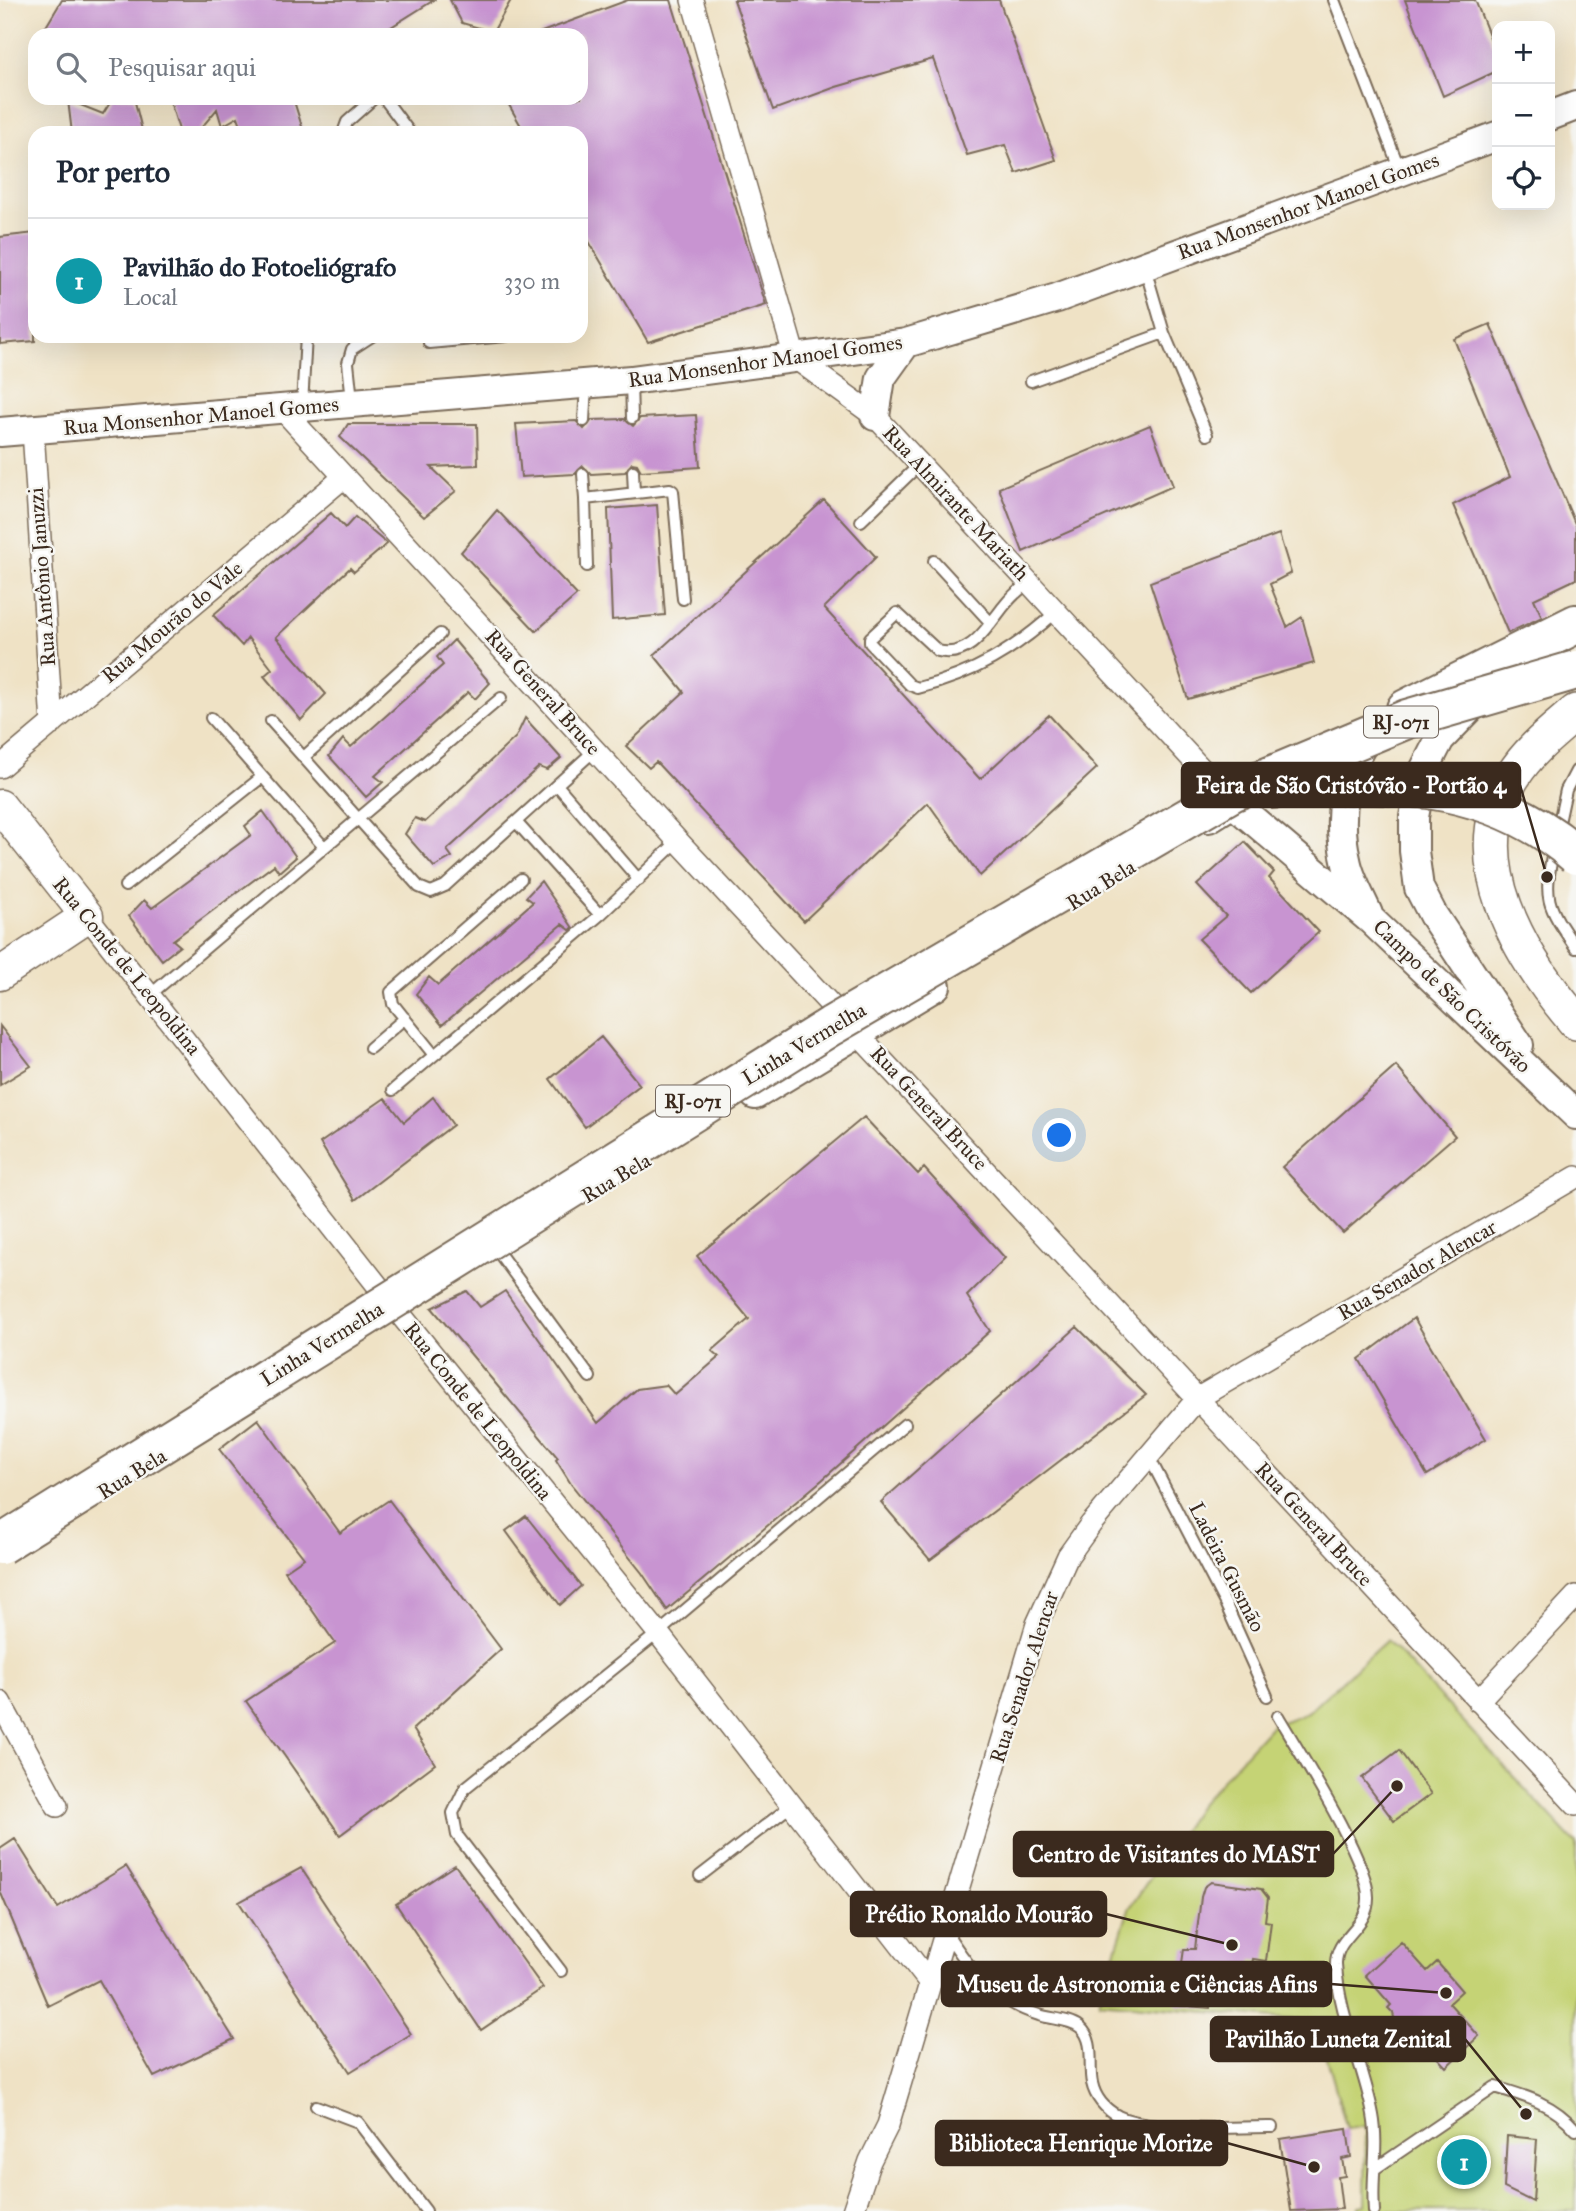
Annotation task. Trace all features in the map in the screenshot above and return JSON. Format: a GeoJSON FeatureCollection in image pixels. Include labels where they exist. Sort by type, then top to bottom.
{"type":"FeatureCollection","features":[{"type":"Feature","properties":{"kind":"highway"},"geometry":{"type":"LineString","coordinates":[[1405,710],[1576,624]]}},
{"type":"Feature","properties":{"kind":"highway"},"geometry":{"type":"LineString","coordinates":[[1471,706],[1576,654]]}},
{"type":"Feature","properties":{"kind":"highway","name":"Linha Vermelha"},"geometry":{"type":"LineString","coordinates":[[0,1528],[823,1021],[1227,783],[1405,710],[1576,661]]}},
{"type":"Feature","properties":{"kind":"highway","name":"Linha Vermelha"},"geometry":{"type":"LineString","coordinates":[[0,1545],[831,1026],[1233,798],[1407,719],[1576,670]]}},
{"type":"Feature","properties":{"kind":"highway"},"geometry":{"type":"LineString","coordinates":[[1233,798],[1320,784],[1392,784],[1439,790],[1480,800],[1523,818],[1576,855]]}},
{"type":"Feature","properties":{"kind":"main road"},"geometry":{"type":"LineString","coordinates":[[1576,712],[1536,747],[1511,778],[1496,818],[1492,854],[1498,891],[1518,939],[1559,1002],[1576,1022]]}},
{"type":"Feature","properties":{"kind":"main road","name":"Rua Conde de Leopoldina"},"geometry":{"type":"LineString","coordinates":[[0,806],[87,916]]}},
{"type":"Feature","properties":{"kind":"main road"},"geometry":{"type":"LineString","coordinates":[[0,974],[87,916]]}},
{"type":"Feature","properties":{"kind":"street"},"geometry":{"type":"LineString","coordinates":[[692,0],[795,358]]}},
{"type":"Feature","properties":{"kind":"street"},"geometry":{"type":"LineString","coordinates":[[1555,114],[1576,106]]}},
{"type":"Feature","properties":{"kind":"street","name":"Rua Monsenhor Manoel Gomes"},"geometry":{"type":"LineString","coordinates":[[0,432],[586,385],[906,343],[1057,298],[1492,138]]}},
{"type":"Feature","properties":{"kind":"street"},"geometry":{"type":"LineString","coordinates":[[875,416],[881,378],[906,343]]}},
{"type":"Feature","properties":{"kind":"street","name":"Rua Almirante Mariath"},"geometry":{"type":"LineString","coordinates":[[795,358],[875,416],[1233,798],[1371,920]]}},
{"type":"Feature","properties":{"kind":"street","name":"Rua General Bruce"},"geometry":{"type":"LineString","coordinates":[[292,408],[345,477],[678,841],[1576,1805]]}},
{"type":"Feature","properties":{"kind":"street","name":"Rua Antônio Januzzi"},"geometry":{"type":"LineString","coordinates":[[33,430],[52,723]]}},
{"type":"Feature","properties":{"kind":"street","name":"Rua Mourão do Vale"},"geometry":{"type":"LineString","coordinates":[[0,767],[345,477]]}},
{"type":"Feature","properties":{"kind":"street","name":"Campo de São Cristóvão"},"geometry":{"type":"LineString","coordinates":[[1576,609],[1425,686],[1397,706],[1363,742],[1349,774],[1340,819],[1347,866],[1371,920],[1576,1115]]}},
{"type":"Feature","properties":{"kind":"street","name":"Campo de São Cristóvão"},"geometry":{"type":"LineString","coordinates":[[1471,706],[1440,739],[1422,774],[1414,817],[1414,850],[1419,888],[1433,915],[1548,1088]]}},
{"type":"Feature","properties":{"kind":"street","name":"Rua Bela"},"geometry":{"type":"LineString","coordinates":[[0,1557],[396,1309],[859,1033],[1233,798]]}},
{"type":"Feature","properties":{"kind":"street","name":"Rua Conde de Leopoldina"},"geometry":{"type":"LineString","coordinates":[[87,916],[151,994],[396,1309],[658,1633],[930,1983]]}},
{"type":"Feature","properties":{"kind":"street","name":"Rua Senador Alencar"},"geometry":{"type":"LineString","coordinates":[[853,2211],[870,2161],[888,2125],[1038,1624],[1053,1584],[1091,1524],[1198,1398],[1576,1177]]}},
{"type":"Feature","properties":{"kind":"street"},"geometry":{"type":"LineString","coordinates":[[1478,1701],[1576,1596]]}},
{"type":"Feature","properties":{"kind":"street"},"geometry":{"type":"LineString","coordinates":[[0,1702],[57,1806]]}},
{"type":"Feature","properties":{"kind":"lane"},"geometry":{"type":"LineString","coordinates":[[1334,0],[1401,173]]}},
{"type":"Feature","properties":{"kind":"lane"},"geometry":{"type":"LineString","coordinates":[[346,126],[366,105]]}},
{"type":"Feature","properties":{"kind":"lane"},"geometry":{"type":"LineString","coordinates":[[389,105],[405,126]]}},
{"type":"Feature","properties":{"kind":"lane"},"geometry":{"type":"LineString","coordinates":[[1144,266],[1164,333],[1207,435]]}},
{"type":"Feature","properties":{"kind":"lane"},"geometry":{"type":"LineString","coordinates":[[1031,382],[1164,333]]}},
{"type":"Feature","properties":{"kind":"lane"},"geometry":{"type":"LineString","coordinates":[[292,408],[305,343]]}},
{"type":"Feature","properties":{"kind":"lane"},"geometry":{"type":"LineString","coordinates":[[352,403],[348,363],[352,349],[361,343]]}},
{"type":"Feature","properties":{"kind":"lane"},"geometry":{"type":"LineString","coordinates":[[631,380],[632,418]]}},
{"type":"Feature","properties":{"kind":"lane"},"geometry":{"type":"LineString","coordinates":[[584,421],[586,385]]}},
{"type":"Feature","properties":{"kind":"lane"},"geometry":{"type":"LineString","coordinates":[[861,521],[920,464]]}},
{"type":"Feature","properties":{"kind":"lane"},"geometry":{"type":"LineString","coordinates":[[633,471],[634,493]]}},
{"type":"Feature","properties":{"kind":"lane"},"geometry":{"type":"LineString","coordinates":[[583,474],[587,566]]}},
{"type":"Feature","properties":{"kind":"lane"},"geometry":{"type":"LineString","coordinates":[[585,499],[673,491],[683,599]]}},
{"type":"Feature","properties":{"kind":"lane"},"geometry":{"type":"LineString","coordinates":[[934,561],[991,623]]}},
{"type":"Feature","properties":{"kind":"lane"},"geometry":{"type":"LineString","coordinates":[[1029,582],[969,646],[955,653],[939,651],[897,613],[870,638],[870,643],[909,685],[918,688],[988,664],[1008,653],[1056,611]]}},
{"type":"Feature","properties":{"kind":"lane"},"geometry":{"type":"LineString","coordinates":[[305,756],[440,634]]}},
{"type":"Feature","properties":{"kind":"lane"},"geometry":{"type":"LineString","coordinates":[[151,994],[501,698]]}},
{"type":"Feature","properties":{"kind":"lane"},"geometry":{"type":"LineString","coordinates":[[211,719],[324,847]]}},
{"type":"Feature","properties":{"kind":"lane"},"geometry":{"type":"LineString","coordinates":[[271,721],[419,887],[431,892],[446,886],[595,750]]}},
{"type":"Feature","properties":{"kind":"lane"},"geometry":{"type":"LineString","coordinates":[[1576,771],[1566,790],[1547,889],[1554,916],[1576,948]]}},
{"type":"Feature","properties":{"kind":"lane"},"geometry":{"type":"LineString","coordinates":[[125,886],[262,777]]}},
{"type":"Feature","properties":{"kind":"lane"},"geometry":{"type":"LineString","coordinates":[[558,786],[639,880]]}},
{"type":"Feature","properties":{"kind":"lane"},"geometry":{"type":"LineString","coordinates":[[517,823],[600,915]]}},
{"type":"Feature","properties":{"kind":"lane"},"geometry":{"type":"LineString","coordinates":[[393,1090],[600,915],[678,841]]}},
{"type":"Feature","properties":{"kind":"lane"},"geometry":{"type":"LineString","coordinates":[[434,1055],[393,1004],[391,992],[521,879]]}},
{"type":"Feature","properties":{"kind":"lane"},"geometry":{"type":"LineString","coordinates":[[370,1048],[405,1018]]}},
{"type":"Feature","properties":{"kind":"lane"},"geometry":{"type":"LineString","coordinates":[[496,1249],[590,1377]]}},
{"type":"Feature","properties":{"kind":"lane"},"geometry":{"type":"LineString","coordinates":[[561,1970],[457,1835],[453,1814],[465,1788],[658,1633],[905,1424]]}},
{"type":"Feature","properties":{"kind":"lane","name":"Ladeira Gusmão"},"geometry":{"type":"LineString","coordinates":[[1149,1457],[1226,1605],[1267,1696]]}},
{"type":"Feature","properties":{"kind":"lane"},"geometry":{"type":"LineString","coordinates":[[1278,1716],[1315,1779],[1366,1882],[1367,1912],[1361,1924],[1340,1943],[1337,1953],[1341,1999],[1373,2117],[1376,2168],[1374,2211]]}},
{"type":"Feature","properties":{"kind":"lane"},"geometry":{"type":"LineString","coordinates":[[700,1876],[792,1805]]}},
{"type":"Feature","properties":{"kind":"lane"},"geometry":{"type":"LineString","coordinates":[[946,1931],[972,1971],[991,1991],[1038,2015],[1078,2025],[1086,2034],[1092,2084],[1100,2103],[1119,2116],[1152,2124],[1272,2127]]}},
{"type":"Feature","properties":{"kind":"lane"},"geometry":{"type":"LineString","coordinates":[[1376,2168],[1494,2087],[1535,2098],[1567,2119],[1576,2130]]}},
{"type":"Feature","properties":{"kind":"lane"},"geometry":{"type":"LineString","coordinates":[[316,2106],[358,2122],[426,2211]]}},
{"type":"Feature","properties":{"kind":"green space"},"geometry":{"type":"Polygon","coordinates":[[[1387,1640],[1576,1844],[1576,2211],[1359,2211],[1359,2206],[1365,2205],[1366,2126],[1347,2129],[1317,2022],[1099,2002],[1129,1909],[1199,1805],[1271,1726],[1308,1712],[1387,1640]]]}},
{"type":"Feature","properties":{"kind":"building"},"geometry":{"type":"Polygon","coordinates":[[[62,0],[434,0],[390,28],[45,28],[62,0]]]}},
{"type":"Feature","properties":{"kind":"building"},"geometry":{"type":"Polygon","coordinates":[[[450,0],[511,0],[495,28],[479,28],[462,23],[450,0]]]}},
{"type":"Feature","properties":{"kind":"building"},"geometry":{"type":"Polygon","coordinates":[[[628,0],[671,0],[766,305],[648,342],[588,240],[588,126],[521,126],[509,105],[588,105],[588,28],[552,28],[628,0]]]}},
{"type":"Feature","properties":{"kind":"building"},"geometry":{"type":"Polygon","coordinates":[[[734,0],[999,0],[1056,160],[1016,173],[1005,145],[967,155],[933,59],[836,87],[773,110],[734,0]]]}},
{"type":"Feature","properties":{"kind":"building"},"geometry":{"type":"Polygon","coordinates":[[[1405,0],[1475,0],[1492,42],[1492,73],[1443,96],[1405,0]]]}},
{"type":"Feature","properties":{"kind":"building"},"geometry":{"type":"Polygon","coordinates":[[[69,105],[80,105],[103,114],[109,105],[136,105],[141,126],[71,126],[69,105]]]}},
{"type":"Feature","properties":{"kind":"building"},"geometry":{"type":"Polygon","coordinates":[[[171,105],[295,105],[302,126],[241,126],[238,117],[222,126],[217,109],[203,126],[178,126],[171,105]]]}},
{"type":"Feature","properties":{"kind":"building"},"geometry":{"type":"Polygon","coordinates":[[[28,234],[28,342],[0,344],[0,237],[28,234]]]}},
{"type":"Feature","properties":{"kind":"building"},"geometry":{"type":"Polygon","coordinates":[[[1490,324],[1576,526],[1576,579],[1534,599],[1542,617],[1508,633],[1453,505],[1510,477],[1454,339],[1490,324]]]}},
{"type":"Feature","properties":{"kind":"building"},"geometry":{"type":"Polygon","coordinates":[[[696,415],[700,467],[641,471],[637,464],[632,463],[625,472],[591,474],[583,466],[575,474],[521,477],[516,424],[576,421],[584,429],[592,420],[624,419],[633,426],[640,418],[696,415]]]}},
{"type":"Feature","properties":{"kind":"building"},"geometry":{"type":"Polygon","coordinates":[[[348,424],[477,424],[478,465],[431,467],[456,491],[424,517],[340,437],[348,424]]]}},
{"type":"Feature","properties":{"kind":"building"},"geometry":{"type":"Polygon","coordinates":[[[1150,425],[1173,486],[1023,552],[999,488],[1150,425]]]}},
{"type":"Feature","properties":{"kind":"building"},"geometry":{"type":"Polygon","coordinates":[[[824,500],[876,557],[824,608],[980,779],[1049,715],[1097,768],[980,876],[928,803],[804,921],[656,762],[649,768],[626,746],[684,692],[654,655],[824,500]]]}},
{"type":"Feature","properties":{"kind":"building"},"geometry":{"type":"Polygon","coordinates":[[[657,505],[665,615],[612,620],[608,509],[657,505]]]}},
{"type":"Feature","properties":{"kind":"building"},"geometry":{"type":"Polygon","coordinates":[[[497,510],[577,595],[536,631],[461,552],[497,510]]]}},
{"type":"Feature","properties":{"kind":"building"},"geometry":{"type":"Polygon","coordinates":[[[331,513],[345,528],[355,517],[387,544],[354,572],[350,568],[276,637],[326,694],[301,720],[264,676],[272,669],[248,638],[242,646],[213,615],[331,513]]]}},
{"type":"Feature","properties":{"kind":"building"},"geometry":{"type":"Polygon","coordinates":[[[1279,534],[1291,573],[1270,584],[1287,627],[1302,617],[1314,663],[1188,699],[1150,582],[1279,534]]]}},
{"type":"Feature","properties":{"kind":"building"},"geometry":{"type":"Polygon","coordinates":[[[454,640],[490,683],[475,699],[468,692],[375,776],[383,782],[366,797],[329,756],[343,739],[351,747],[443,665],[437,657],[454,640]]]}},
{"type":"Feature","properties":{"kind":"building"},"geometry":{"type":"Polygon","coordinates":[[[525,718],[561,758],[547,770],[539,767],[447,850],[452,857],[434,867],[405,834],[415,818],[425,822],[516,737],[525,718]]]}},
{"type":"Feature","properties":{"kind":"building"},"geometry":{"type":"Polygon","coordinates":[[[263,811],[296,857],[279,872],[274,865],[173,940],[180,946],[162,960],[129,916],[144,900],[152,908],[251,835],[245,826],[263,811]]]}},
{"type":"Feature","properties":{"kind":"building"},"geometry":{"type":"Polygon","coordinates":[[[1245,842],[1274,872],[1269,878],[1319,932],[1251,993],[1199,939],[1226,916],[1197,885],[1245,842]]]}},
{"type":"Feature","properties":{"kind":"building"},"geometry":{"type":"Polygon","coordinates":[[[541,881],[573,928],[570,930],[562,924],[442,1025],[416,994],[429,977],[438,985],[533,902],[526,897],[541,881]]]}},
{"type":"Feature","properties":{"kind":"building"},"geometry":{"type":"Polygon","coordinates":[[[0,1026],[31,1066],[0,1085],[0,1026]]]}},
{"type":"Feature","properties":{"kind":"building"},"geometry":{"type":"Polygon","coordinates":[[[601,1037],[640,1085],[585,1127],[550,1079],[601,1037]]]}},
{"type":"Feature","properties":{"kind":"building"},"geometry":{"type":"Polygon","coordinates":[[[1396,1066],[1455,1136],[1343,1233],[1282,1167],[1396,1066]]]}},
{"type":"Feature","properties":{"kind":"building"},"geometry":{"type":"Polygon","coordinates":[[[433,1097],[453,1125],[355,1200],[320,1143],[385,1098],[404,1122],[433,1097]]]}},
{"type":"Feature","properties":{"kind":"building"},"geometry":{"type":"Polygon","coordinates":[[[864,1117],[918,1174],[924,1168],[1005,1258],[967,1296],[990,1331],[822,1480],[667,1610],[642,1573],[571,1484],[556,1460],[558,1458],[432,1308],[467,1291],[480,1307],[505,1291],[598,1423],[637,1389],[666,1385],[675,1395],[719,1357],[712,1351],[749,1319],[697,1256],[864,1117]]]}},
{"type":"Feature","properties":{"kind":"building"},"geometry":{"type":"Polygon","coordinates":[[[1414,1318],[1486,1439],[1427,1475],[1359,1359],[1414,1318]]]}},
{"type":"Feature","properties":{"kind":"building"},"geometry":{"type":"Polygon","coordinates":[[[1077,1327],[1146,1395],[930,1560],[881,1502],[1077,1327]]]}},
{"type":"Feature","properties":{"kind":"building"},"geometry":{"type":"Polygon","coordinates":[[[258,1419],[340,1533],[389,1500],[501,1649],[413,1729],[435,1764],[340,1835],[246,1701],[335,1643],[285,1571],[304,1558],[219,1449],[258,1419]]]}},
{"type":"Feature","properties":{"kind":"building"},"geometry":{"type":"Polygon","coordinates":[[[526,1516],[581,1586],[560,1605],[506,1531],[526,1516]]]}},
{"type":"Feature","properties":{"kind":"building"},"geometry":{"type":"Polygon","coordinates":[[[1399,1750],[1431,1794],[1394,1821],[1362,1778],[1399,1750]]]}},
{"type":"Feature","properties":{"kind":"building"},"geometry":{"type":"Polygon","coordinates":[[[15,1839],[58,1908],[126,1866],[234,2039],[154,2077],[99,1980],[48,2006],[0,1891],[0,1849],[15,1839]]]}},
{"type":"Feature","properties":{"kind":"building"},"geometry":{"type":"Polygon","coordinates":[[[455,1865],[543,1988],[481,2030],[396,1904],[455,1865]]]}},
{"type":"Feature","properties":{"kind":"building"},"geometry":{"type":"Polygon","coordinates":[[[301,1868],[411,2034],[350,2072],[239,1902],[301,1868]]]}},
{"type":"Feature","properties":{"kind":"building"},"geometry":{"type":"Polygon","coordinates":[[[1211,1882],[1261,1889],[1268,1898],[1265,1921],[1271,1922],[1266,1961],[1253,1959],[1251,1970],[1244,1969],[1241,1997],[1211,1994],[1210,2008],[1176,2005],[1184,1949],[1195,1949],[1201,1897],[1204,1887],[1211,1882]]]}},
{"type":"Feature","properties":{"kind":"building"},"geometry":{"type":"Polygon","coordinates":[[[1401,1942],[1427,1971],[1437,1962],[1462,1991],[1449,2003],[1479,2036],[1446,2067],[1420,2039],[1415,2043],[1408,2035],[1397,2032],[1393,2013],[1388,2008],[1391,2005],[1365,1975],[1401,1942]]]}},
{"type":"Feature","properties":{"kind":"building"},"geometry":{"type":"Polygon","coordinates":[[[1347,2129],[1351,2157],[1342,2159],[1345,2176],[1338,2177],[1342,2209],[1291,2211],[1280,2139],[1347,2129]]]}},
{"type":"Feature","properties":{"kind":"building"},"geometry":{"type":"Polygon","coordinates":[[[1507,2136],[1537,2139],[1533,2202],[1504,2188],[1507,2136]]]}},
{"type":"Feature","properties":{"kind":"place","name":"Feira de São Cristóvão - Portão 4"},"geometry":{"type":"Point","coordinates":[1547,877]}},
{"type":"Feature","properties":{"kind":"place","name":"Centro de Visitantes do MAST"},"geometry":{"type":"Point","coordinates":[1397,1786]}},
{"type":"Feature","properties":{"kind":"place","name":"Prédio Ronaldo Mourão"},"geometry":{"type":"Point","coordinates":[1232,1945]}},
{"type":"Feature","properties":{"kind":"place","name":"Museu de Astronomia e Ciências Afins"},"geometry":{"type":"Point","coordinates":[1446,1993]}},
{"type":"Feature","properties":{"kind":"place","name":"Pavilhão Luneta Zenital"},"geometry":{"type":"Point","coordinates":[1526,2114]}},
{"type":"Feature","properties":{"kind":"place","name":"Pavilhão do Fotoeliógrafo"},"geometry":{"type":"Point","coordinates":[1464,2162]}},
{"type":"Feature","properties":{"kind":"place","name":"Biblioteca Henrique Morize"},"geometry":{"type":"Point","coordinates":[1314,2167]}}]}
